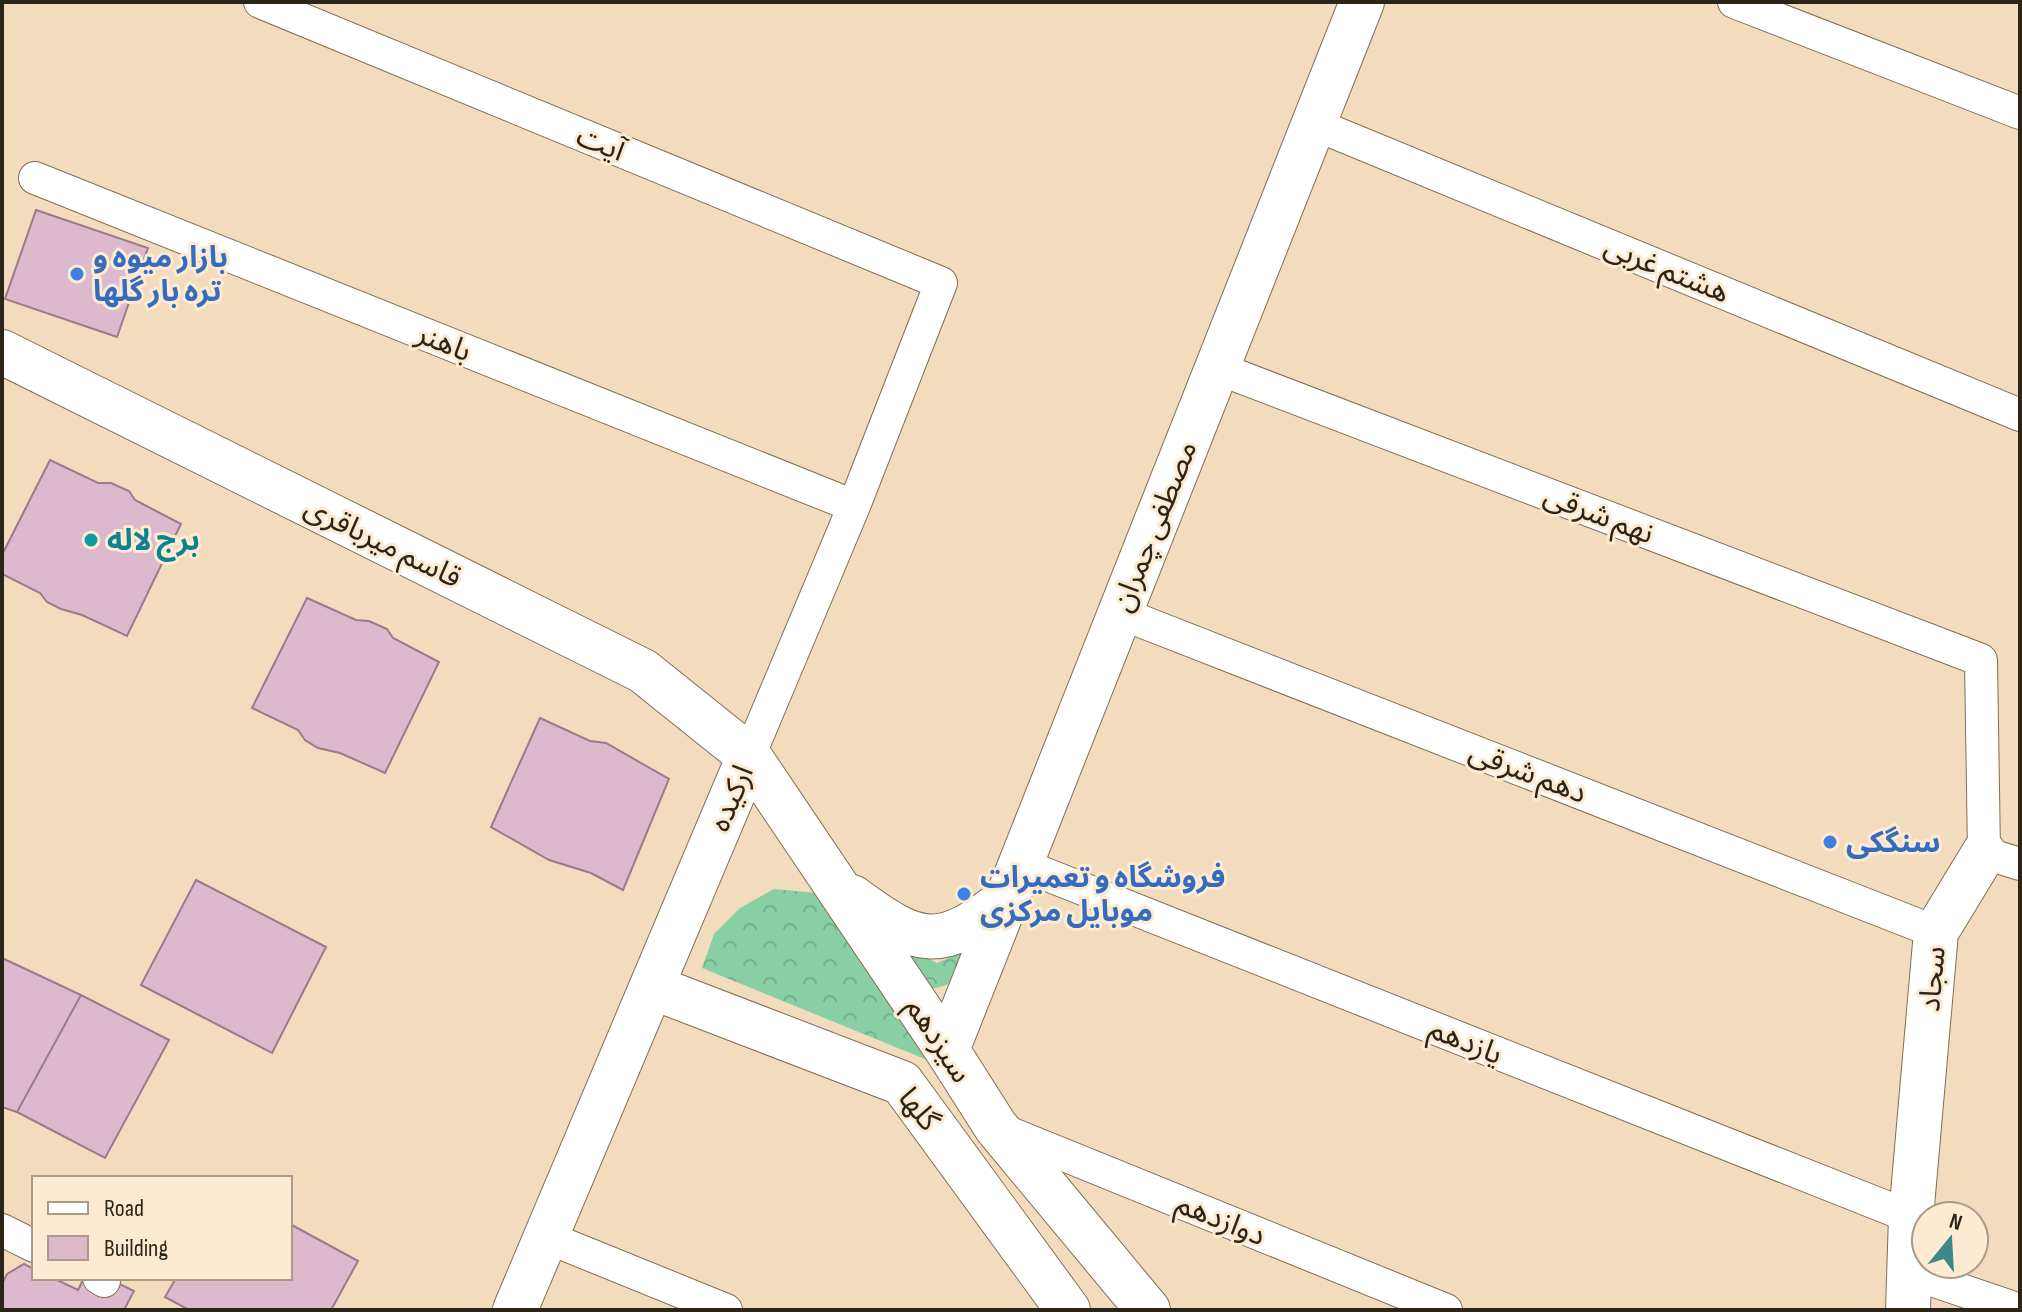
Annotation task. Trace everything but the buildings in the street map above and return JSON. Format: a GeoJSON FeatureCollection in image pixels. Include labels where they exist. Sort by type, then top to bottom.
{"type":"FeatureCollection","features":[{"type":"Feature","properties":{"kind":"street","name":"آیت"},"geometry":{"type":"LineString","coordinates":[[260,2],[941,283]]}},
{"type":"Feature","properties":{"kind":"street","name":"مصطفی چمران"},"geometry":{"type":"LineString","coordinates":[[947,1050],[1362,2]]}},
{"type":"Feature","properties":{"kind":"street"},"geometry":{"type":"LineString","coordinates":[[1734,2],[2020,113]]}},
{"type":"Feature","properties":{"kind":"street","name":"هشتم غربی"},"geometry":{"type":"LineString","coordinates":[[1314,124],[2020,415]]}},
{"type":"Feature","properties":{"kind":"street","name":"باهنر"},"geometry":{"type":"LineString","coordinates":[[35,178],[854,506]]}},
{"type":"Feature","properties":{"kind":"street","name":"ارکیده"},"geometry":{"type":"LineString","coordinates":[[515,1310],[854,506],[941,283]]}},
{"type":"Feature","properties":{"kind":"street","name":"قاسم میرباقری"},"geometry":{"type":"LineString","coordinates":[[2,352],[643,671],[749,756]]}},
{"type":"Feature","properties":{"kind":"street","name":"نهم شرقی"},"geometry":{"type":"LineString","coordinates":[[1217,368],[1981,660]]}},
{"type":"Feature","properties":{"kind":"street","name":"دهم شرقی"},"geometry":{"type":"LineString","coordinates":[[1120,613],[1936,932]]}},
{"type":"Feature","properties":{"kind":"street","name":"سجاد"},"geometry":{"type":"LineString","coordinates":[[1912,1200],[1936,932],[2002,858],[1981,660]]}},
{"type":"Feature","properties":{"kind":"street","name":"سیزدهم"},"geometry":{"type":"LineString","coordinates":[[749,756],[996,1127],[1148,1310]]}},
{"type":"Feature","properties":{"kind":"street"},"geometry":{"type":"LineString","coordinates":[[833,882],[884,920],[921,938],[952,935],[976,923],[1014,881]]}},
{"type":"Feature","properties":{"kind":"street","name":"یازدهم"},"geometry":{"type":"LineString","coordinates":[[1014,881],[1910,1217]]}},
{"type":"Feature","properties":{"kind":"street","name":"گلها"},"geometry":{"type":"LineString","coordinates":[[652,987],[902,1083],[1068,1310]]}},
{"type":"Feature","properties":{"kind":"street","name":"دوازدهم"},"geometry":{"type":"LineString","coordinates":[[996,1127],[1446,1310]]}},
{"type":"Feature","properties":{"kind":"street"},"geometry":{"type":"LineString","coordinates":[[546,1237],[726,1310]]}},
{"type":"Feature","properties":{"kind":"street"},"geometry":{"type":"LineString","coordinates":[[1910,1291],[2020,1310]]}},
{"type":"Feature","properties":{"kind":"green space"},"geometry":{"type":"Polygon","coordinates":[[[774,889],[817,893],[937,1064],[702,968],[714,934],[740,908],[774,889]]]}},
{"type":"Feature","properties":{"kind":"green space"},"geometry":{"type":"Polygon","coordinates":[[[886,936],[937,963],[965,951],[958,975],[944,986],[926,989],[886,936]]]}},
{"type":"Feature","properties":{"kind":"place","name":"بازار میوه و تره بار گلها"},"geometry":{"type":"Point","coordinates":[77,274]}},
{"type":"Feature","properties":{"kind":"place","name":"برج لاله"},"geometry":{"type":"Point","coordinates":[91,540]}},
{"type":"Feature","properties":{"kind":"place","name":"سنگکی"},"geometry":{"type":"Point","coordinates":[1830,842]}},
{"type":"Feature","properties":{"kind":"place","name":"فروشگاه و تعمیرات موبایل مرکزی"},"geometry":{"type":"Point","coordinates":[964,894]}}]}
